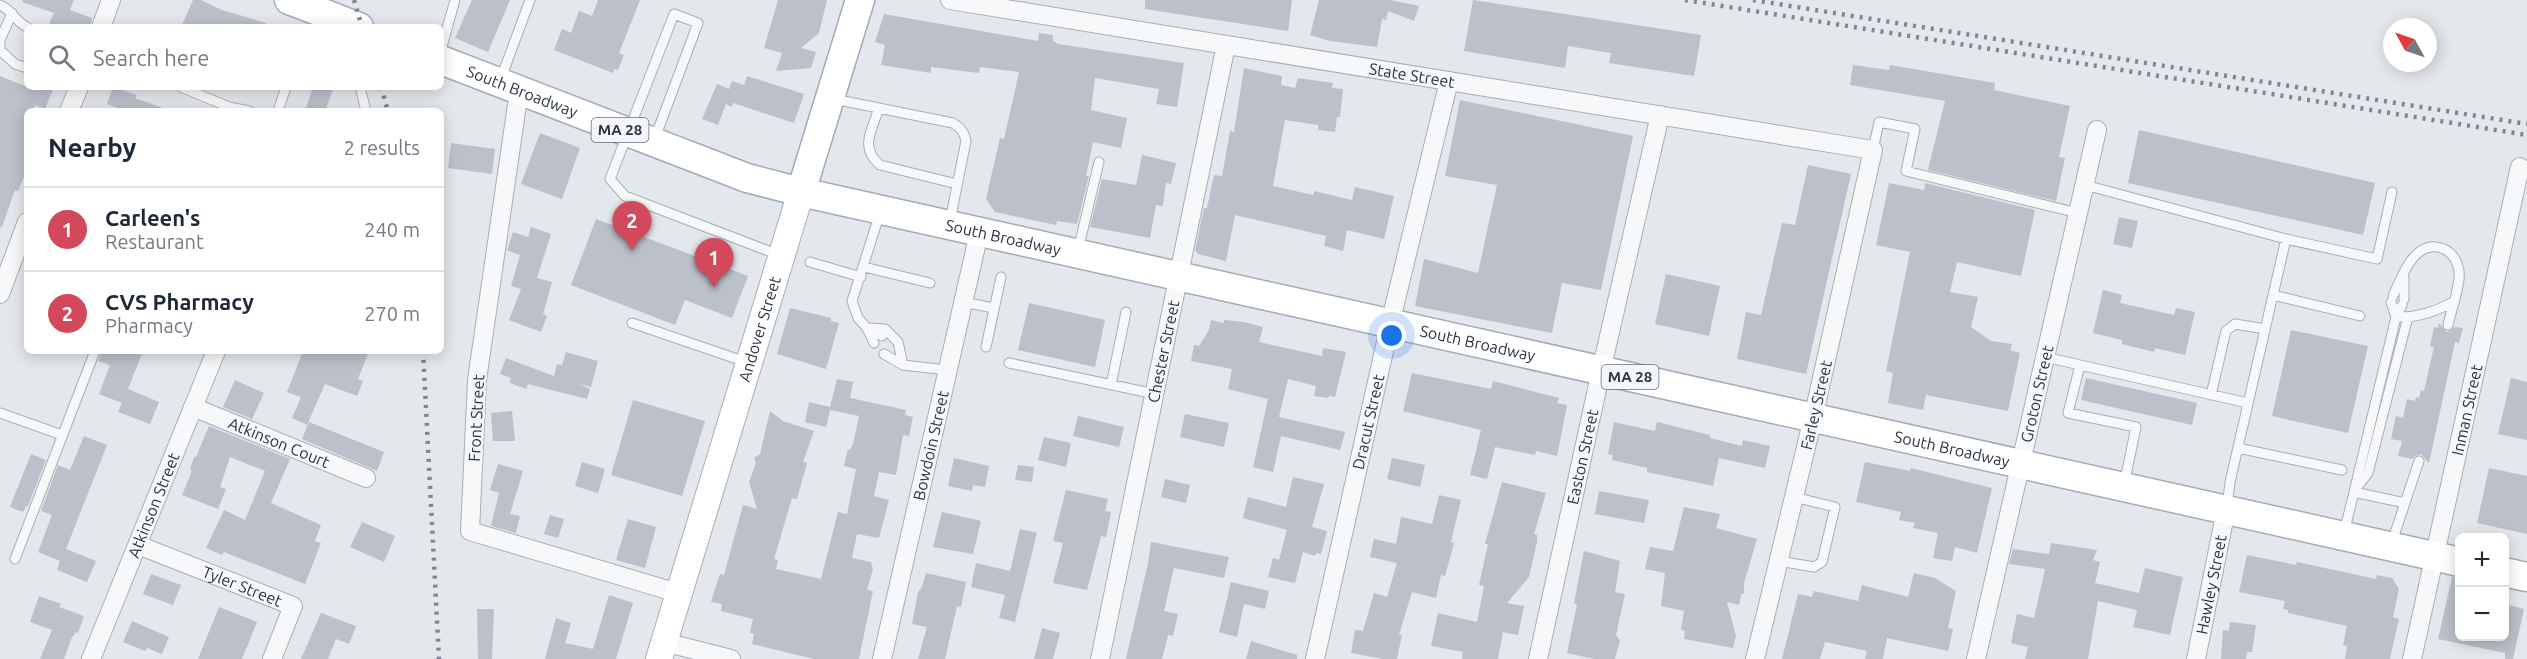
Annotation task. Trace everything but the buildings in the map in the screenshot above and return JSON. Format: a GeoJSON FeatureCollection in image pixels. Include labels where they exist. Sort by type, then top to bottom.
{"type":"FeatureCollection","features":[{"type":"Feature","properties":{"kind":"main road","name":"Andover Street"},"geometry":{"type":"LineString","coordinates":[[661,650],[860,0]]}},
{"type":"Feature","properties":{"kind":"main road"},"geometry":{"type":"LineString","coordinates":[[305,7],[346,24]]}},
{"type":"Feature","properties":{"kind":"main road","name":"South Broadway"},"geometry":{"type":"LineString","coordinates":[[444,61],[747,178],[801,192],[2447,560]]}},
{"type":"Feature","properties":{"kind":"main road"},"geometry":{"type":"LineString","coordinates":[[2509,573],[2527,577]]}},
{"type":"Feature","properties":{"kind":"street"},"geometry":{"type":"LineString","coordinates":[[102,24],[111,0]]}},
{"type":"Feature","properties":{"kind":"street","name":"State Street"},"geometry":{"type":"LineString","coordinates":[[950,0],[1873,150]]}},
{"type":"Feature","properties":{"kind":"street","name":"Chester Street"},"geometry":{"type":"LineString","coordinates":[[1100,659],[1226,45]]}},
{"type":"Feature","properties":{"kind":"street","name":"Dracut Street"},"geometry":{"type":"LineString","coordinates":[[1315,659],[1390,324],[1449,81]]}},
{"type":"Feature","properties":{"kind":"street","name":"Front Street"},"geometry":{"type":"LineString","coordinates":[[509,87],[477,380],[470,531],[678,593]]}},
{"type":"Feature","properties":{"kind":"street"},"geometry":{"type":"LineString","coordinates":[[70,108],[78,90]]}},
{"type":"Feature","properties":{"kind":"street","name":"Easton Street"},"geometry":{"type":"LineString","coordinates":[[1538,659],[1660,115]]}},
{"type":"Feature","properties":{"kind":"street","name":"Groton Street"},"geometry":{"type":"LineString","coordinates":[[1976,659],[2097,130]]}},
{"type":"Feature","properties":{"kind":"street","name":"Farley Street"},"geometry":{"type":"LineString","coordinates":[[1755,659],[1813,418],[1873,150]]}},
{"type":"Feature","properties":{"kind":"street","name":"Inman Street"},"geometry":{"type":"LineString","coordinates":[[2412,659],[2447,560],[2523,168]]}},
{"type":"Feature","properties":{"kind":"street"},"geometry":{"type":"LineString","coordinates":[[0,294],[24,230]]}},
{"type":"Feature","properties":{"kind":"street","name":"Bowdoin Street"},"geometry":{"type":"LineString","coordinates":[[882,659],[979,232]]}},
{"type":"Feature","properties":{"kind":"street","name":"Atkinson Street"},"geometry":{"type":"LineString","coordinates":[[91,659],[215,354]]}},
{"type":"Feature","properties":{"kind":"street","name":"Atkinson Court"},"geometry":{"type":"LineString","coordinates":[[193,407],[366,478]]}},
{"type":"Feature","properties":{"kind":"street","name":"Hawley Street"},"geometry":{"type":"LineString","coordinates":[[2196,659],[2226,510]]}},
{"type":"Feature","properties":{"kind":"street","name":"Tyler Street"},"geometry":{"type":"LineString","coordinates":[[138,545],[293,606],[272,659]]}},
{"type":"Feature","properties":{"kind":"street"},"geometry":{"type":"LineString","coordinates":[[661,650],[731,659]]}},
{"type":"Feature","properties":{"kind":"lane"},"geometry":{"type":"LineString","coordinates":[[444,39],[455,0]]}},
{"type":"Feature","properties":{"kind":"lane"},"geometry":{"type":"LineString","coordinates":[[509,87],[530,0]]}},
{"type":"Feature","properties":{"kind":"lane"},"geometry":{"type":"LineString","coordinates":[[0,5],[8,8],[24,26]]}},
{"type":"Feature","properties":{"kind":"lane"},"geometry":{"type":"LineString","coordinates":[[12,13],[0,40],[0,51],[15,64],[24,67]]}},
{"type":"Feature","properties":{"kind":"lane"},"geometry":{"type":"LineString","coordinates":[[653,142],[698,23],[674,14],[610,179],[625,196],[781,256]]}},
{"type":"Feature","properties":{"kind":"lane"},"geometry":{"type":"LineString","coordinates":[[188,90],[234,108]]}},
{"type":"Feature","properties":{"kind":"lane"},"geometry":{"type":"LineString","coordinates":[[279,108],[285,90]]}},
{"type":"Feature","properties":{"kind":"lane"},"geometry":{"type":"LineString","coordinates":[[361,90],[365,108]]}},
{"type":"Feature","properties":{"kind":"lane"},"geometry":{"type":"LineString","coordinates":[[830,98],[952,123],[960,127],[966,141],[949,226]]}},
{"type":"Feature","properties":{"kind":"lane"},"geometry":{"type":"LineString","coordinates":[[879,108],[867,147],[870,156],[880,165],[957,183]]}},
{"type":"Feature","properties":{"kind":"lane"},"geometry":{"type":"LineString","coordinates":[[1873,150],[1879,122],[1915,129],[1906,171],[2078,213]]}},
{"type":"Feature","properties":{"kind":"lane"},"geometry":{"type":"LineString","coordinates":[[1077,254],[1099,162]]}},
{"type":"Feature","properties":{"kind":"lane"},"geometry":{"type":"LineString","coordinates":[[2085,185],[2286,239],[2377,259],[2392,192]]}},
{"type":"Feature","properties":{"kind":"lane"},"geometry":{"type":"LineString","coordinates":[[874,343],[867,328],[858,318],[852,301],[881,211]]}},
{"type":"Feature","properties":{"kind":"lane"},"geometry":{"type":"LineString","coordinates":[[2226,510],[2230,482],[2286,239]]}},
{"type":"Feature","properties":{"kind":"lane"},"geometry":{"type":"LineString","coordinates":[[2396,317],[2392,299],[2411,258],[2425,248],[2437,246],[2449,251],[2456,258],[2459,273],[2448,325]]}},
{"type":"Feature","properties":{"kind":"lane"},"geometry":{"type":"LineString","coordinates":[[810,262],[861,277]]}},
{"type":"Feature","properties":{"kind":"lane"},"geometry":{"type":"LineString","coordinates":[[864,267],[930,283]]}},
{"type":"Feature","properties":{"kind":"lane"},"geometry":{"type":"LineString","coordinates":[[2343,536],[2396,317],[2403,302],[2404,272]]}},
{"type":"Feature","properties":{"kind":"lane"},"geometry":{"type":"LineString","coordinates":[[986,347],[1001,277]]}},
{"type":"Feature","properties":{"kind":"lane"},"geometry":{"type":"LineString","coordinates":[[2273,295],[2360,316]]}},
{"type":"Feature","properties":{"kind":"lane"},"geometry":{"type":"LineString","coordinates":[[963,302],[994,308]]}},
{"type":"Feature","properties":{"kind":"lane"},"geometry":{"type":"LineString","coordinates":[[2396,317],[2436,311],[2453,302]]}},
{"type":"Feature","properties":{"kind":"lane"},"geometry":{"type":"LineString","coordinates":[[1111,384],[1126,312]]}},
{"type":"Feature","properties":{"kind":"lane"},"geometry":{"type":"LineString","coordinates":[[2354,492],[2367,473],[2408,317]]}},
{"type":"Feature","properties":{"kind":"lane"},"geometry":{"type":"LineString","coordinates":[[632,323],[748,363]]}},
{"type":"Feature","properties":{"kind":"lane"},"geometry":{"type":"LineString","coordinates":[[2211,395],[2226,331],[2235,324],[2265,329]]}},
{"type":"Feature","properties":{"kind":"lane"},"geometry":{"type":"LineString","coordinates":[[867,328],[882,336]]}},
{"type":"Feature","properties":{"kind":"lane"},"geometry":{"type":"LineString","coordinates":[[867,328],[885,329],[898,342],[903,365]]}},
{"type":"Feature","properties":{"kind":"lane"},"geometry":{"type":"LineString","coordinates":[[892,347],[903,365]]}},
{"type":"Feature","properties":{"kind":"lane"},"geometry":{"type":"LineString","coordinates":[[15,559],[94,354]]}},
{"type":"Feature","properties":{"kind":"lane"},"geometry":{"type":"LineString","coordinates":[[884,354],[903,365],[948,370]]}},
{"type":"Feature","properties":{"kind":"lane"},"geometry":{"type":"LineString","coordinates":[[2045,357],[2248,403]]}},
{"type":"Feature","properties":{"kind":"lane"},"geometry":{"type":"LineString","coordinates":[[1009,363],[1155,394]]}},
{"type":"Feature","properties":{"kind":"lane"},"geometry":{"type":"LineString","coordinates":[[2080,365],[2067,413],[2136,428],[2123,487]]}},
{"type":"Feature","properties":{"kind":"lane"},"geometry":{"type":"LineString","coordinates":[[0,413],[62,435]]}},
{"type":"Feature","properties":{"kind":"lane"},"geometry":{"type":"LineString","coordinates":[[2238,448],[2342,470]]}},
{"type":"Feature","properties":{"kind":"lane"},"geometry":{"type":"LineString","coordinates":[[2390,547],[2419,461]]}},
{"type":"Feature","properties":{"kind":"lane"},"geometry":{"type":"LineString","coordinates":[[2354,492],[2405,503]]}},
{"type":"Feature","properties":{"kind":"lane"},"geometry":{"type":"LineString","coordinates":[[1779,561],[1814,567],[1822,562],[1835,507],[1794,497]]}},
{"type":"Feature","properties":{"kind":"railway"},"geometry":{"type":"LineString","coordinates":[[354,0],[361,24]]}},
{"type":"Feature","properties":{"kind":"railway"},"geometry":{"type":"LineString","coordinates":[[1685,0],[2527,135]]}},
{"type":"Feature","properties":{"kind":"railway"},"geometry":{"type":"LineString","coordinates":[[1753,0],[2527,124]]}},
{"type":"Feature","properties":{"kind":"railway"},"geometry":{"type":"LineString","coordinates":[[382,90],[387,108]]}},
{"type":"Feature","properties":{"kind":"railway"},"geometry":{"type":"LineString","coordinates":[[423,354],[439,659]]}},
{"type":"Feature","properties":{"kind":"place","name":"CVS Pharmacy"},"geometry":{"type":"Point","coordinates":[632,251]}},
{"type":"Feature","properties":{"kind":"place","name":"Carleen's"},"geometry":{"type":"Point","coordinates":[714,288]}}]}
